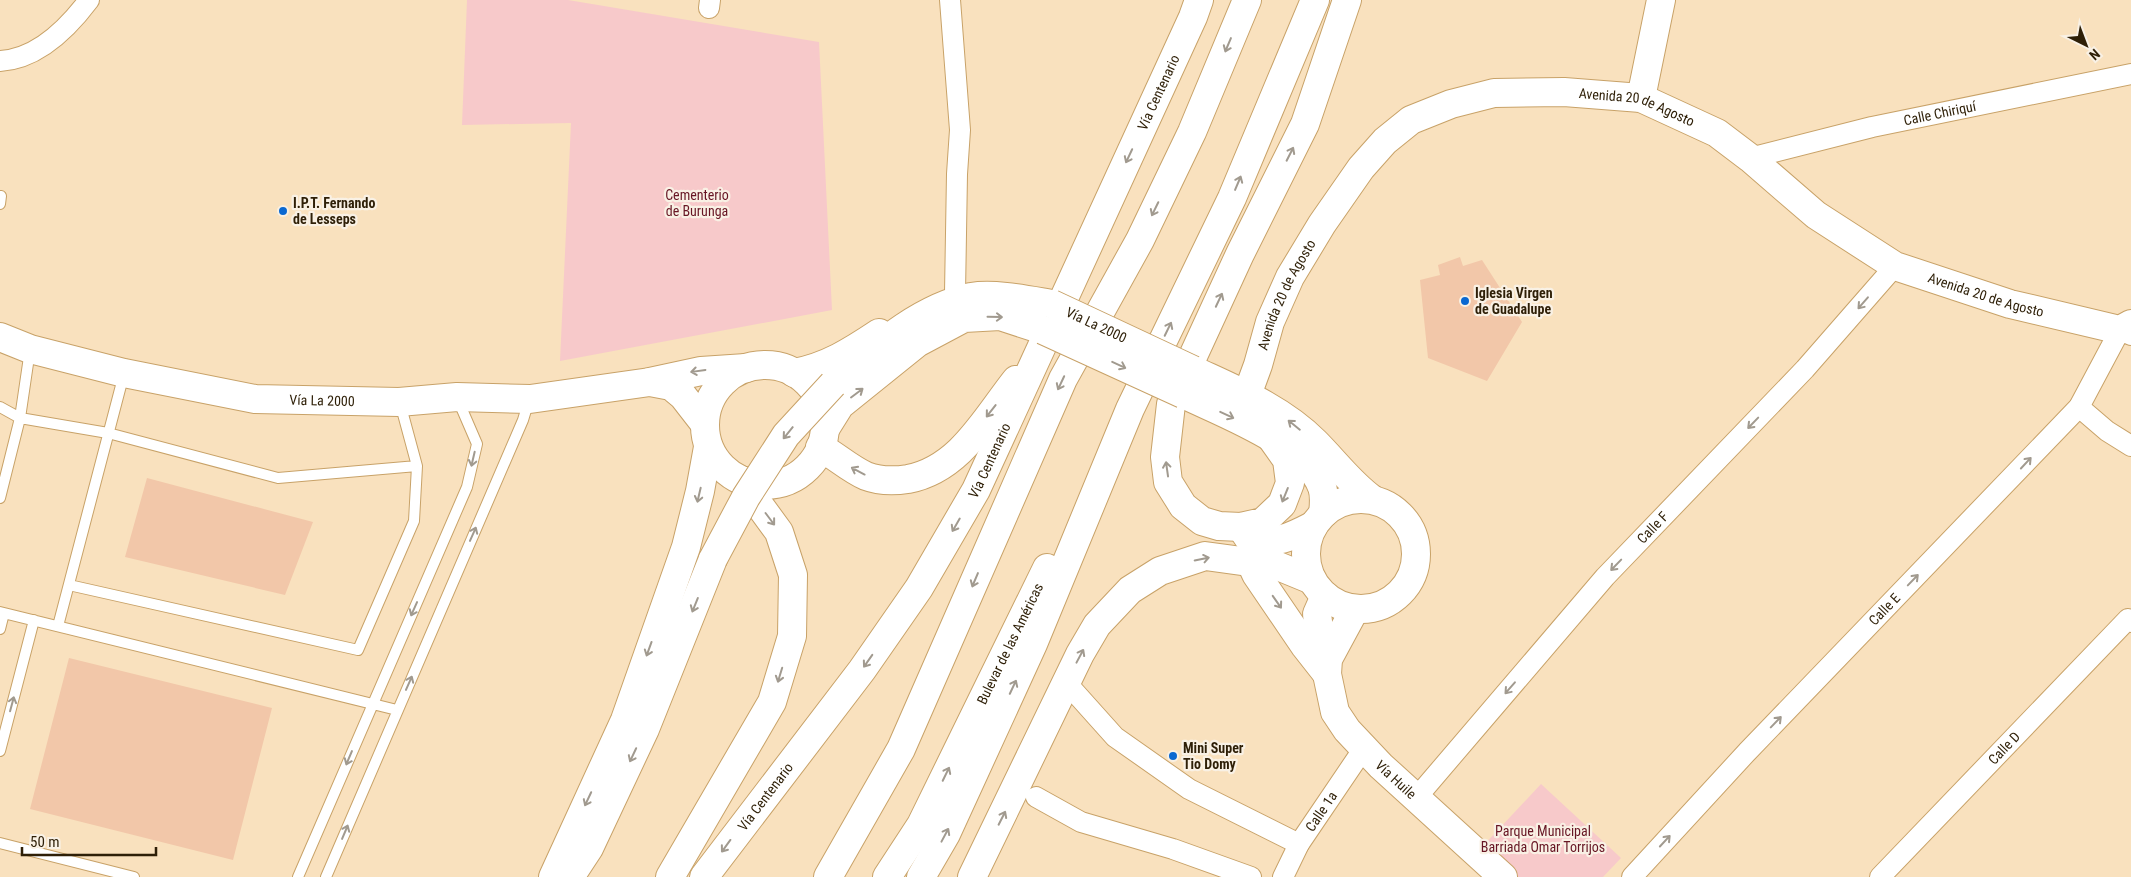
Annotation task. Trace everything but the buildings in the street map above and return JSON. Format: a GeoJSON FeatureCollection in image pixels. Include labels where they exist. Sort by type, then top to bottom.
{"type":"FeatureCollection","features":[{"type":"Feature","properties":{"kind":"main road","name":"Vía Centenario"},"geometry":{"type":"LineString","coordinates":[[704,877],[862,670],[919,588],[976,490],[1043,338],[1199,0]]}},
{"type":"Feature","properties":{"kind":"main road"},"geometry":{"type":"LineString","coordinates":[[828,877],[901,749],[1063,379],[1140,240],[1174,168],[1247,0]]}},
{"type":"Feature","properties":{"kind":"main road"},"geometry":{"type":"LineString","coordinates":[[921,877],[946,834],[1033,644],[1130,409],[1232,198],[1315,0]]}},
{"type":"Feature","properties":{"kind":"main road"},"geometry":{"type":"LineString","coordinates":[[1270,436],[1287,460],[1290,483],[1282,504],[1263,522],[1241,527],[1219,526],[1202,521],[1183,506],[1168,482],[1165,457],[1171,404],[1240,254],[1305,124],[1347,0]]}},
{"type":"Feature","properties":{"kind":"main road"},"geometry":{"type":"LineString","coordinates":[[1641,98],[1661,0]]}},
{"type":"Feature","properties":{"kind":"main road","name":"Avenida 20 de Agosto"},"geometry":{"type":"LineString","coordinates":[[1247,395],[1270,322],[1290,277],[1322,224],[1362,168],[1386,141],[1410,120],[1451,104],[1494,93],[1564,92],[1641,98],[1717,133],[1750,158],[1816,215],[1895,266],[2010,304],[2127,330]]}},
{"type":"Feature","properties":{"kind":"main road","name":"Vía La 2000"},"geometry":{"type":"LineString","coordinates":[[794,372],[811,370],[843,357],[911,312],[955,293],[978,287],[1016,290],[1052,304],[1188,382],[1270,436],[1314,472],[1322,488],[1318,519]]}},
{"type":"Feature","properties":{"kind":"main road"},"geometry":{"type":"LineString","coordinates":[[570,877],[589,848],[645,730],[713,559],[746,497],[786,435],[833,384],[867,355],[929,311],[972,297],[1010,298],[1052,304]]}},
{"type":"Feature","properties":{"kind":"main road","name":"Vía La 2000"},"geometry":{"type":"LineString","coordinates":[[822,438],[840,406],[917,344],[964,318],[1000,316],[1043,338],[1188,382],[1247,395],[1282,415],[1314,442],[1354,485],[1372,499]]}},
{"type":"Feature","properties":{"kind":"main road","name":"Vía La 2000"},"geometry":{"type":"LineString","coordinates":[[0,337],[30,349],[124,373],[255,398],[400,402],[457,397],[530,399],[650,382],[701,370],[746,368]]}},
{"type":"Feature","properties":{"kind":"main road"},"geometry":{"type":"LineString","coordinates":[[822,438],[867,476],[883,480],[900,480],[923,476],[948,463],[965,447],[1043,338]]}},
{"type":"Feature","properties":{"kind":"main road"},"geometry":{"type":"LineString","coordinates":[[553,877],[625,720],[686,547],[700,492],[710,399],[725,380],[746,368],[771,365],[794,372],[811,387],[822,406],[822,438],[810,464],[796,476],[778,484],[759,485],[740,480]]}},
{"type":"Feature","properties":{"kind":"main road","name":"Vía La 2000"},"geometry":{"type":"LineString","coordinates":[[650,382],[671,386],[683,396],[706,435]]}},
{"type":"Feature","properties":{"kind":"main road","name":"Bulevar de las Américas"},"geometry":{"type":"LineString","coordinates":[[887,877],[921,825],[1014,631],[1130,409]]}},
{"type":"Feature","properties":{"kind":"main road"},"geometry":{"type":"LineString","coordinates":[[670,877],[772,702],[792,636],[793,575],[780,532],[740,480],[721,467],[706,435]]}},
{"type":"Feature","properties":{"kind":"main road"},"geometry":{"type":"LineString","coordinates":[[972,877],[1076,662],[1097,625],[1130,590],[1160,571],[1205,556],[1278,566],[1355,609],[1374,608],[1391,600],[1405,588],[1414,571],[1417,553],[1413,534],[1404,518],[1390,506],[1372,499],[1354,498],[1337,504],[1288,538],[1263,542],[1249,539],[1241,527]]}},
{"type":"Feature","properties":{"kind":"main road"},"geometry":{"type":"LineString","coordinates":[[1318,519],[1307,542],[1306,561],[1318,588]]}},
{"type":"Feature","properties":{"kind":"main road"},"geometry":{"type":"LineString","coordinates":[[1250,561],[1256,574],[1305,646],[1328,667],[1355,609]]}},
{"type":"Feature","properties":{"kind":"main road","name":"Vía Huile"},"geometry":{"type":"LineString","coordinates":[[1318,588],[1316,614],[1321,645],[1328,667],[1334,712],[1347,730],[1364,748],[1504,877]]}},
{"type":"Feature","properties":{"kind":"street"},"geometry":{"type":"LineString","coordinates":[[0,61],[9,60],[49,43],[74,19],[89,0]]}},
{"type":"Feature","properties":{"kind":"street"},"geometry":{"type":"LineString","coordinates":[[950,0],[960,130],[957,174],[955,293]]}},
{"type":"Feature","properties":{"kind":"street","name":"Calle Chiriquí"},"geometry":{"type":"LineString","coordinates":[[1750,158],[1872,127],[2131,74]]}},
{"type":"Feature","properties":{"kind":"street","name":"Calle F"},"geometry":{"type":"LineString","coordinates":[[1417,797],[1605,577],[1805,369],[1895,266]]}},
{"type":"Feature","properties":{"kind":"street","name":"Calle E"},"geometry":{"type":"LineString","coordinates":[[1632,877],[1747,752],[2079,407],[2127,330]]}},
{"type":"Feature","properties":{"kind":"street"},"geometry":{"type":"LineString","coordinates":[[2079,407],[2107,432],[2131,446]]}},
{"type":"Feature","properties":{"kind":"street","name":"Calle D"},"geometry":{"type":"LineString","coordinates":[[1880,877],[2130,620]]}},
{"type":"Feature","properties":{"kind":"street"},"geometry":{"type":"LineString","coordinates":[[1072,689],[1115,737],[1189,789],[1299,844]]}},
{"type":"Feature","properties":{"kind":"street","name":"Calle 1a"},"geometry":{"type":"LineString","coordinates":[[1283,877],[1299,844],[1364,748]]}},
{"type":"Feature","properties":{"kind":"street"},"geometry":{"type":"LineString","coordinates":[[1036,797],[1081,822],[1174,849],[1251,877]]}},
{"type":"Feature","properties":{"kind":"lane"},"geometry":{"type":"LineString","coordinates":[[0,498],[20,418],[30,349]]}},
{"type":"Feature","properties":{"kind":"lane"},"geometry":{"type":"LineString","coordinates":[[58,626],[124,373]]}},
{"type":"Feature","properties":{"kind":"lane"},"geometry":{"type":"LineString","coordinates":[[298,877],[467,487],[477,444],[457,397]]}},
{"type":"Feature","properties":{"kind":"lane"},"geometry":{"type":"LineString","coordinates":[[326,877],[523,420],[530,399]]}},
{"type":"Feature","properties":{"kind":"lane"},"geometry":{"type":"LineString","coordinates":[[69,585],[358,650],[414,521],[417,466],[400,402]]}},
{"type":"Feature","properties":{"kind":"lane"},"geometry":{"type":"LineString","coordinates":[[0,407],[20,418],[108,433],[278,478],[417,466]]}},
{"type":"Feature","properties":{"kind":"lane"},"geometry":{"type":"LineString","coordinates":[[0,629],[2,612],[397,710]]}},
{"type":"Feature","properties":{"kind":"lane"},"geometry":{"type":"LineString","coordinates":[[0,751],[34,620]]}},
{"type":"Feature","properties":{"kind":"lane"},"geometry":{"type":"LineString","coordinates":[[0,843],[134,877]]}},
{"type":"Feature","properties":{"kind":"green space","name":"Cementerio de Burunga"},"geometry":{"type":"Polygon","coordinates":[[[467,0],[568,0],[819,42],[832,310],[560,361],[571,123],[462,125],[467,0]]]}},
{"type":"Feature","properties":{"kind":"green space","name":"Parque Municipal Barriada Omar Torrijos"},"geometry":{"type":"Polygon","coordinates":[[[1541,784],[1621,858],[1603,877],[1513,877],[1482,847],[1541,784]]]}},
{"type":"Feature","properties":{"kind":"place","name":"I.P.T. Fernando de Lesseps"},"geometry":{"type":"Point","coordinates":[283,211]}},
{"type":"Feature","properties":{"kind":"place","name":"Iglesia Virgen de Guadalupe"},"geometry":{"type":"Point","coordinates":[1465,301]}},
{"type":"Feature","properties":{"kind":"place","name":"Mini Super Tio Domy"},"geometry":{"type":"Point","coordinates":[1173,756]}}]}
